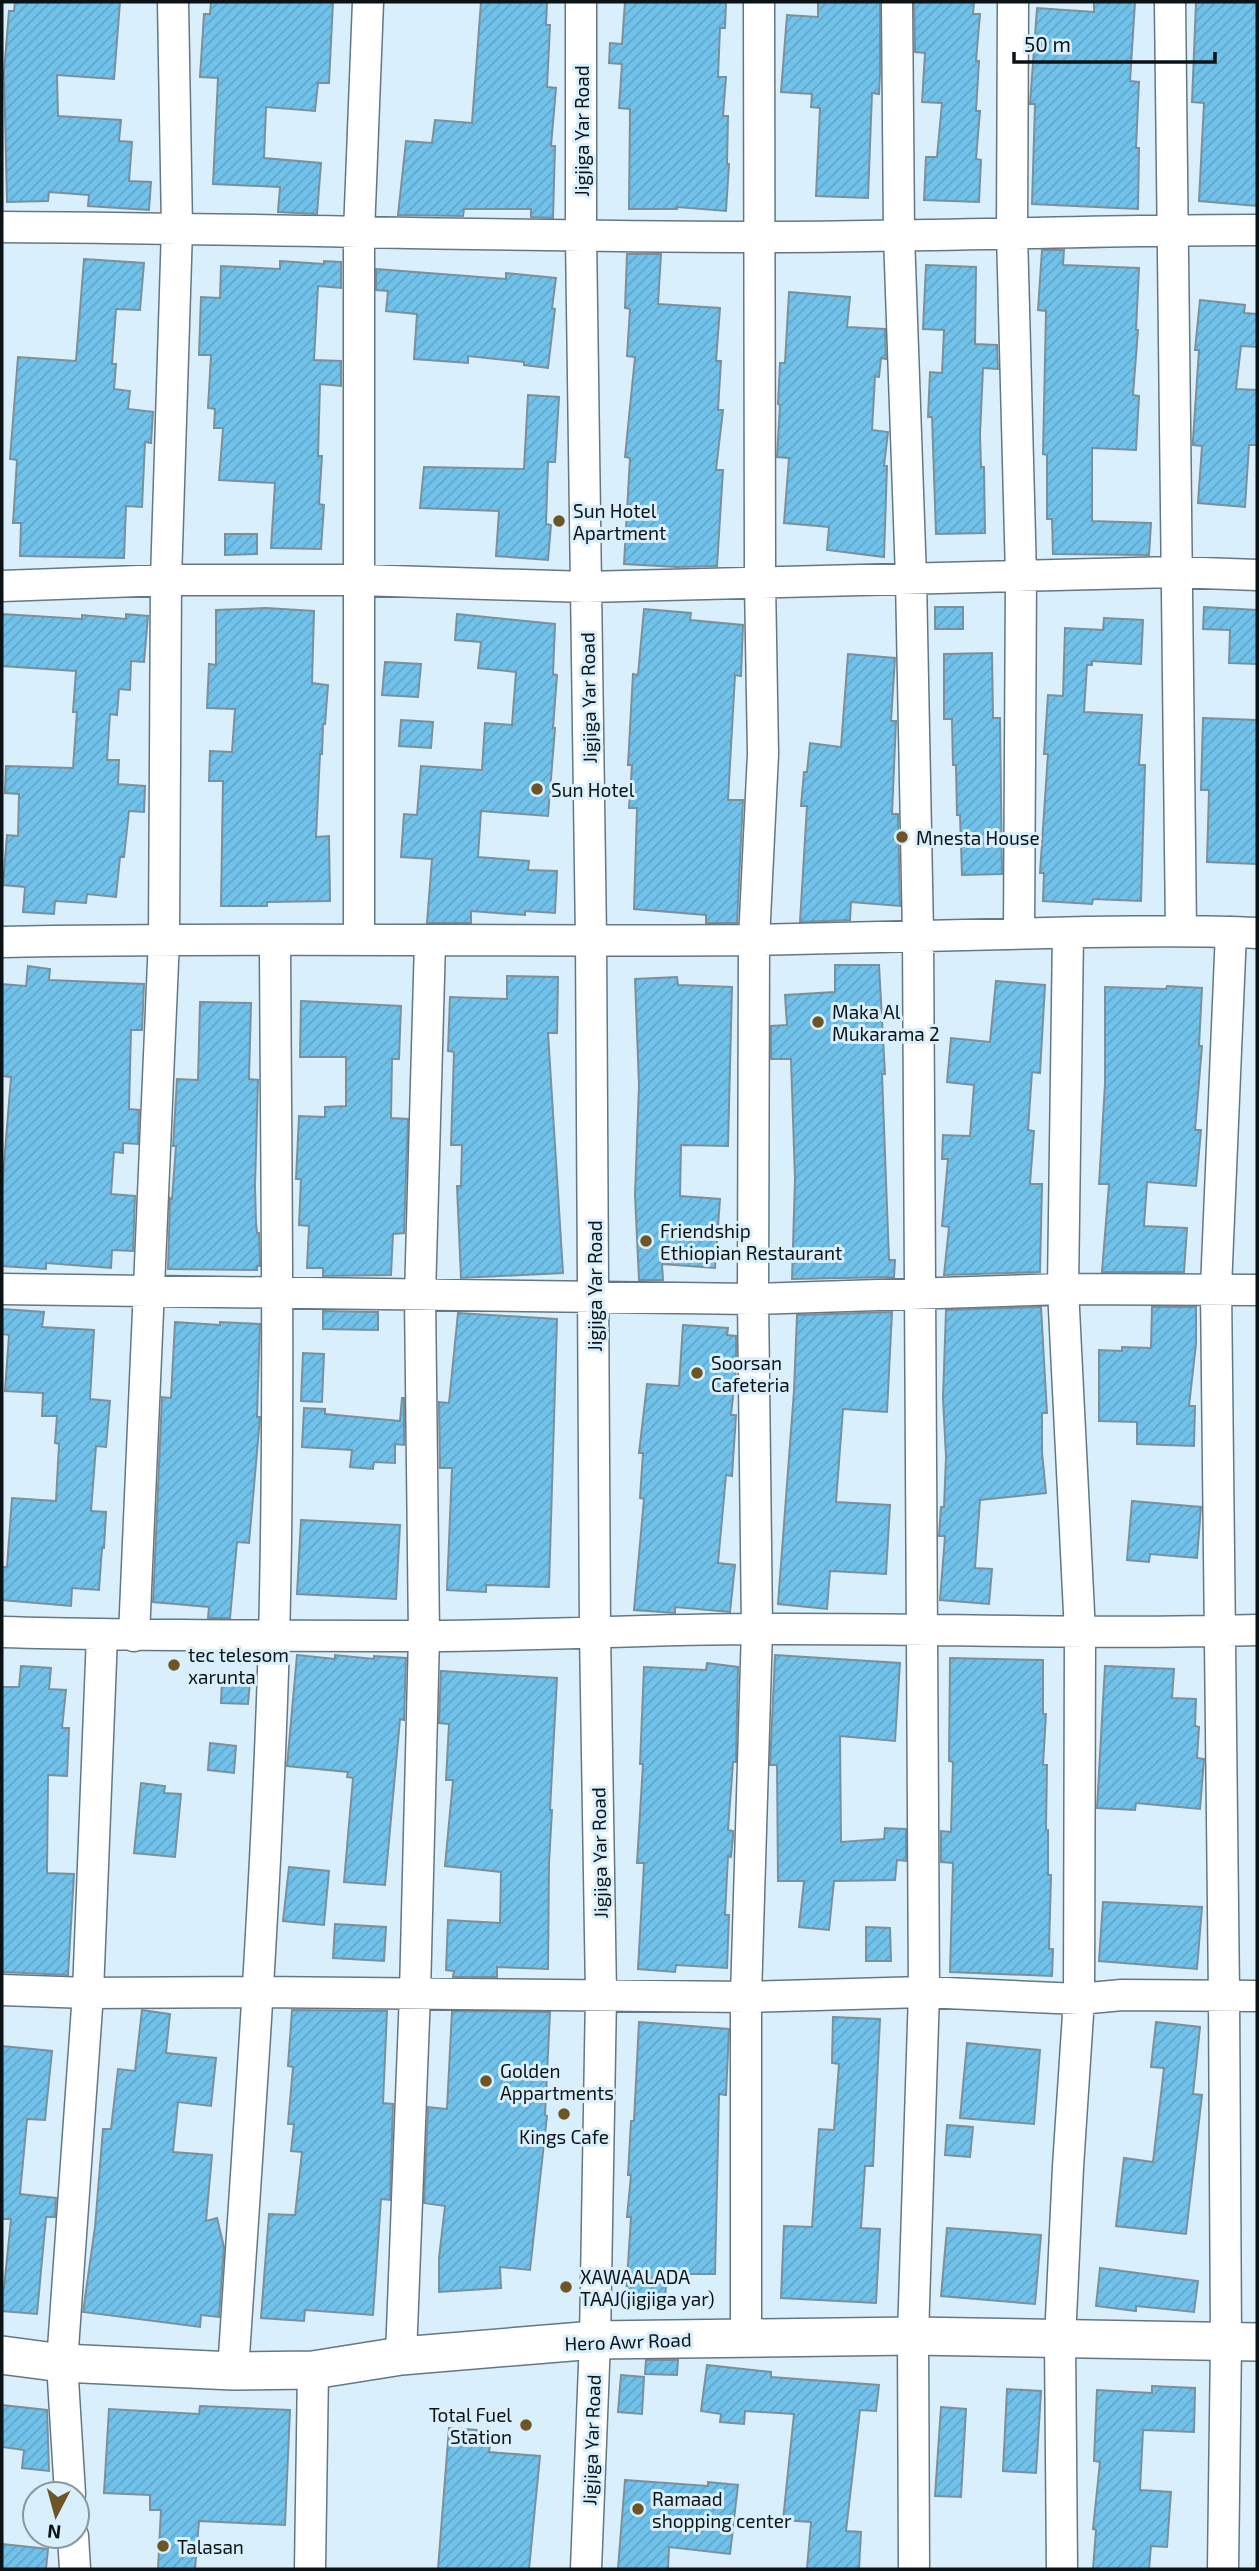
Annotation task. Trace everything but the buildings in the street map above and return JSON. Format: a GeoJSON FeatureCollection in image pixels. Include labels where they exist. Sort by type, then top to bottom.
{"type":"FeatureCollection","features":[{"type":"Feature","properties":{"kind":"main road","name":"Hero Awr Road"},"geometry":{"type":"LineString","coordinates":[[2,2355],[62,2363],[233,2371],[313,2370],[401,2356],[595,2340],[913,2336],[1242,2342]]}},
{"type":"Feature","properties":{"kind":"street"},"geometry":{"type":"LineString","coordinates":[[134,1636],[164,939],[166,580],[177,228],[173,2]]}},
{"type":"Feature","properties":{"kind":"street"},"geometry":{"type":"LineString","coordinates":[[359,939],[359,233],[368,2]]}},
{"type":"Feature","properties":{"kind":"street","name":"Jigjiga Yar Road"},"geometry":{"type":"LineString","coordinates":[[581,2],[580,236],[591,939],[601,1994],[595,2340],[586,2569]]}},
{"type":"Feature","properties":{"kind":"street"},"geometry":{"type":"LineString","coordinates":[[746,2338],[746,1997],[757,1629],[753,1299],[754,940],[763,754],[759,2]]}},
{"type":"Feature","properties":{"kind":"street"},"geometry":{"type":"LineString","coordinates":[[897,2],[899,235],[911,578],[918,934],[924,1992],[913,2336],[914,2569]]}},
{"type":"Feature","properties":{"kind":"street"},"geometry":{"type":"LineString","coordinates":[[1013,2],[1012,233],[1021,576],[1019,933]]}},
{"type":"Feature","properties":{"kind":"street"},"geometry":{"type":"LineString","coordinates":[[1170,2],[1181,931]]}},
{"type":"Feature","properties":{"kind":"street"},"geometry":{"type":"LineString","coordinates":[[2,227],[761,237],[1257,230]]}},
{"type":"Feature","properties":{"kind":"street"},"geometry":{"type":"LineString","coordinates":[[2,586],[166,580],[359,580],[586,587],[1175,572],[1257,575]]}},
{"type":"Feature","properties":{"kind":"street"},"geometry":{"type":"LineString","coordinates":[[2,942],[164,939],[359,939],[430,942],[754,940],[918,934],[1244,932],[1216,1289],[1224,1995],[1242,2342],[1223,2569]]}},
{"type":"Feature","properties":{"kind":"street"},"geometry":{"type":"LineString","coordinates":[[1062,2569],[1060,2340],[1079,1999],[1080,1633],[1063,1289],[1068,933]]}},
{"type":"Feature","properties":{"kind":"street"},"geometry":{"type":"LineString","coordinates":[[233,2371],[258,1992],[274,1638],[275,941]]}},
{"type":"Feature","properties":{"kind":"street"},"geometry":{"type":"LineString","coordinates":[[401,2356],[415,1993],[424,1636],[420,1296],[430,942]]}},
{"type":"Feature","properties":{"kind":"street"},"geometry":{"type":"LineString","coordinates":[[2,1289],[753,1299],[1063,1289],[1257,1290]]}},
{"type":"Feature","properties":{"kind":"street"},"geometry":{"type":"LineString","coordinates":[[2,1632],[274,1638],[757,1629],[1080,1633],[1257,1630]]}},
{"type":"Feature","properties":{"kind":"street"},"geometry":{"type":"LineString","coordinates":[[69,2480],[62,2363],[88,1993],[102,1635]]}},
{"type":"Feature","properties":{"kind":"street"},"geometry":{"type":"LineString","coordinates":[[2,1990],[88,1993],[601,1994],[746,1997],[924,1992],[1079,1999],[1122,1995],[1257,1996]]}},
{"type":"Feature","properties":{"kind":"street"},"geometry":{"type":"LineString","coordinates":[[310,2569],[313,2370]]}},
{"type":"Feature","properties":{"kind":"street"},"geometry":{"type":"LineString","coordinates":[[74,2550],[75,2569]]}},
{"type":"Feature","properties":{"kind":"place","name":"Sun Hotel Apartment"},"geometry":{"type":"Point","coordinates":[559,521]}},
{"type":"Feature","properties":{"kind":"place","name":"Sun Hotel"},"geometry":{"type":"Point","coordinates":[537,789]}},
{"type":"Feature","properties":{"kind":"place","name":"Mnesta House"},"geometry":{"type":"Point","coordinates":[902,837]}},
{"type":"Feature","properties":{"kind":"place","name":"Maka Al Mukarama 2"},"geometry":{"type":"Point","coordinates":[818,1022]}},
{"type":"Feature","properties":{"kind":"place","name":"Friendship Ethiopian Restaurant"},"geometry":{"type":"Point","coordinates":[646,1241]}},
{"type":"Feature","properties":{"kind":"place","name":"Soorsan Cafeteria"},"geometry":{"type":"Point","coordinates":[697,1373]}},
{"type":"Feature","properties":{"kind":"place","name":"tec telesom xarunta"},"geometry":{"type":"Point","coordinates":[174,1665]}},
{"type":"Feature","properties":{"kind":"place","name":"Golden Appartments"},"geometry":{"type":"Point","coordinates":[486,2081]}},
{"type":"Feature","properties":{"kind":"place","name":"Kings Cafe"},"geometry":{"type":"Point","coordinates":[564,2114]}},
{"type":"Feature","properties":{"kind":"place","name":"XAWAALADA TAAJ(jigjiga yar)"},"geometry":{"type":"Point","coordinates":[566,2287]}},
{"type":"Feature","properties":{"kind":"place","name":"Total Fuel Station"},"geometry":{"type":"Point","coordinates":[526,2425]}},
{"type":"Feature","properties":{"kind":"place","name":"Ramaad shopping center"},"geometry":{"type":"Point","coordinates":[638,2509]}},
{"type":"Feature","properties":{"kind":"place","name":"Talasan"},"geometry":{"type":"Point","coordinates":[163,2546]}}]}
